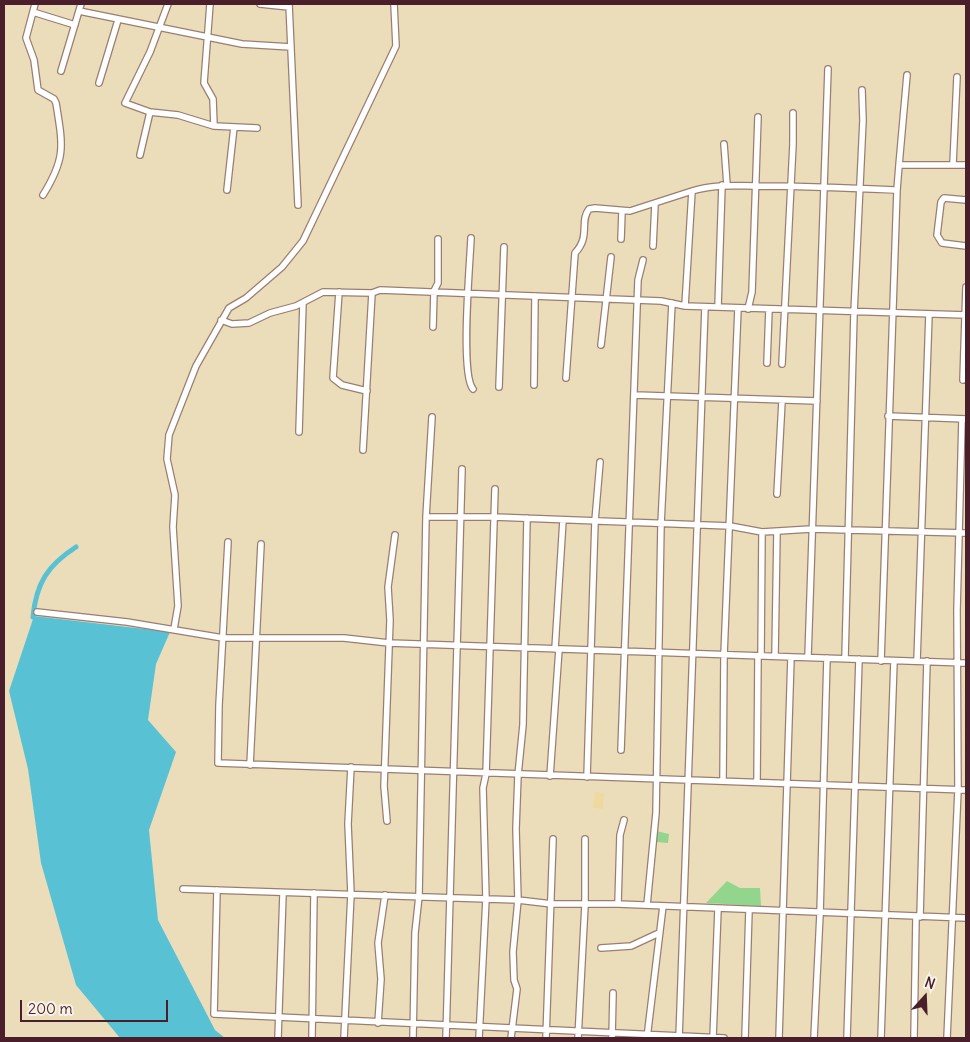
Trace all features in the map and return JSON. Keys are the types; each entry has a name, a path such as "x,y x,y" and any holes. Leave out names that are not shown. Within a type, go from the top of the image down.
{"street":[{"path":"35,4 26,38 34,60 38,90 54,99 56,104 62,142 60,164 43,195"},
{"path":"61,71 82,4"},
{"path":"168,4 160,28 125,99 127,105 150,112 178,115 214,126 257,128"},
{"path":"210,4 204,83 213,98 214,126"},
{"path":"260,4 289,5 298,205"},
{"path":"174,629 178,606 173,527 174,495 167,458 167,446 188,384 229,308 246,298 282,267 303,241 396,46 394,4"},
{"path":"79,11 242,44 291,47"},
{"path":"33,12 75,25"},
{"path":"99,83 118,20"},
{"path":"808,657 828,69"},
{"path":"881,661 897,190 907,75"},
{"path":"953,164 957,77"},
{"path":"845,658 854,313 863,120 862,90"},
{"path":"140,156 150,112"},
{"path":"782,364 793,113"},
{"path":"748,308 752,292 758,117"},
{"path":"227,190 234,127"},
{"path":"718,308 725,185 724,144"},
{"path":"900,165 966,164"},
{"path":"566,378 570,298 575,253 584,240 586,213 589,209 622,211 655,204 705,187 725,185 791,185 897,190"},
{"path":"685,306 692,191"},
{"path":"966,200 944,198 941,202 937,235 942,243 966,246"},
{"path":"653,246 655,204"},
{"path":"621,239 622,211"},
{"path":"471,238 467,354 469,384 473,389"},
{"path":"433,327 434,291 438,283 438,239"},
{"path":"499,387 504,247"},
{"path":"601,345 611,257"},
{"path":"621,750 639,300 638,280 643,260"},
{"path":"963,380 966,287"},
{"path":"221,320 232,324 249,323 270,313 303,303 323,292 372,293 380,290 639,300 718,308 892,315 965,315"},
{"path":"339,292 333,378 342,385 367,391"},
{"path":"363,450 372,293"},
{"path":"534,385 535,296"},
{"path":"299,432 303,303"},
{"path":"647,905 656,813 660,524 672,304"},
{"path":"679,1037 705,307"},
{"path":"723,781 724,655 738,308"},
{"path":"767,363 769,309"},
{"path":"917,661 929,314"},
{"path":"634,395 817,401"},
{"path":"778,494 782,401"},
{"path":"888,416 964,419 958,533 958,790 947,1038"},
{"path":"413,1038 415,933 419,896 422,645 426,517 432,417"},
{"path":"587,777 595,521 600,462"},
{"path":"446,1038 462,469"},
{"path":"479,1038 486,899 483,788 486,774 495,489"},
{"path":"426,517 494,517 730,526 762,532 811,529 966,534"},
{"path":"511,1038 517,989 514,980 513,952 518,900 516,829 522,725 527,518"},
{"path":"550,776 563,520"},
{"path":"757,782 762,532"},
{"path":"775,656 777,532"},
{"path":"387,822 384,786 389,644 388,587 395,535"},
{"path":"228,542 218,705 218,763 250,766 352,767 421,772 966,790"},
{"path":"250,766 261,544"},
{"path":"37,612 174,629 223,638 344,638 389,644 845,658 966,664"},
{"path":"779,1038 791,657"},
{"path":"814,1038 828,658"},
{"path":"847,1038 859,659"},
{"path":"881,1038 894,661"},
{"path":"914,1038 927,661"},
{"path":"344,1038 350,894 348,824 352,767"},
{"path":"618,904 620,835 624,820"},
{"path":"546,1038 553,839"},
{"path":"578,1035 585,905 586,839"},
{"path":"183,889 283,894 314,893 449,897 518,900 552,904 618,904 820,914 966,918"},
{"path":"217,890 214,1014 279,1019 547,1030 578,1035 724,1038"},
{"path":"312,1038 314,893"},
{"path":"278,1038 283,894"},
{"path":"378,1023 381,979 378,943 385,895"},
{"path":"647,1037 663,906"},
{"path":"713,1038 718,909"},
{"path":"745,1038 750,910"},
{"path":"601,948 631,946 659,933"},
{"path":"612,1036 613,993"}],"green space":[{"path":"656,831 669,834 668,843 656,842"},
{"path":"727,881 740,888 760,888 761,906 706,903"}],"sand":[{"path":"595,792 604,793 603,809 593,808"}],"water":[{"path":"34,616 170,632 156,664 148,720 176,752 149,830 158,920 215,1030 225,1038 120,1038 76,985 41,863 28,769 9,691"}],"waterway":[{"path":"33,617 37,594 45,576 58,561 76,547"}]}
